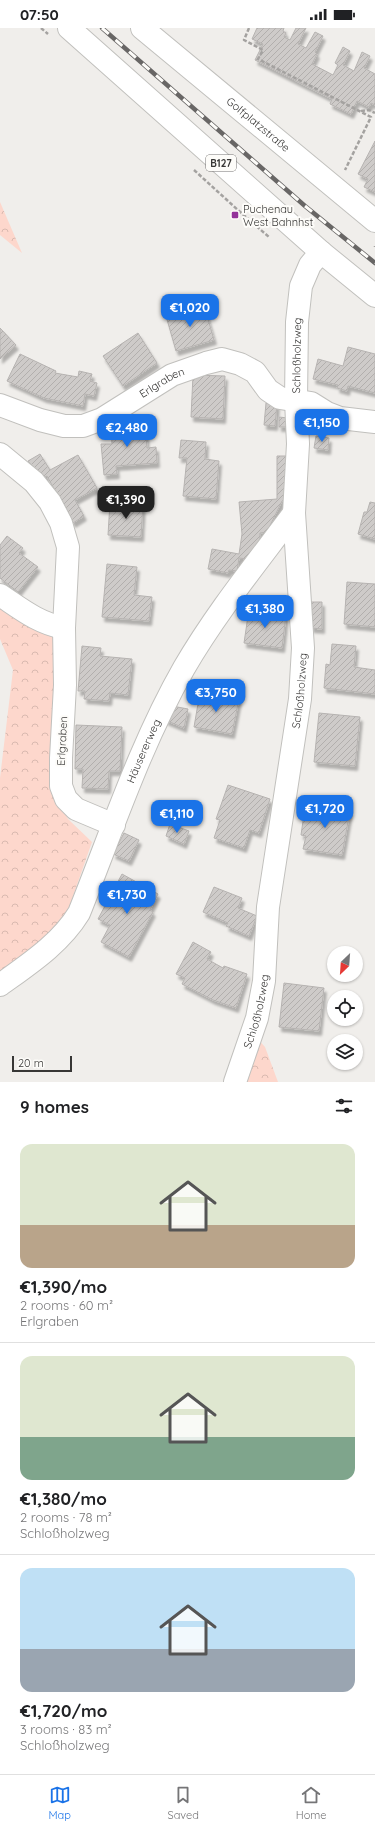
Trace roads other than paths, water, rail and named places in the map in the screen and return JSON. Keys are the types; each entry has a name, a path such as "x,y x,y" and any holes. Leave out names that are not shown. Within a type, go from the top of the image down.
{"street":[{"name":"B127","path":"69,28 322,252 375,296"},
{"name":"Golfplatzstraße","path":"142,28 375,220"},
{"name":"Schloßholzweg","path":"235,1082 257,1018 264,981 268,907 300,699 303,648 300,579 294,513 298,444 296,400 297,322 301,286 310,265 322,252"},
{"name":"Erlgraben","path":"0,405 40,420 64,426 83,426 102,419 172,375 222,359 240,364 255,372 268,390 280,398 311,403 327,414 340,418 375,422"},
{"name":"Erlgraben","path":"0,454 34,482 50,502 61,523 68,548 64,628 65,685 61,786 66,799 76,809 114,825"},
{"name":"Häusererweg","path":"0,986 48,949 71,927 80,913 161,711 184,668 220,611 294,513"},
{"path":"0,595 33,617 48,624 64,628"}],"railway":[{"path":"102,28 305,206 375,263"}],"place":[{"name":"Puchenau West Bahnhst","path":"235,215"}]}
